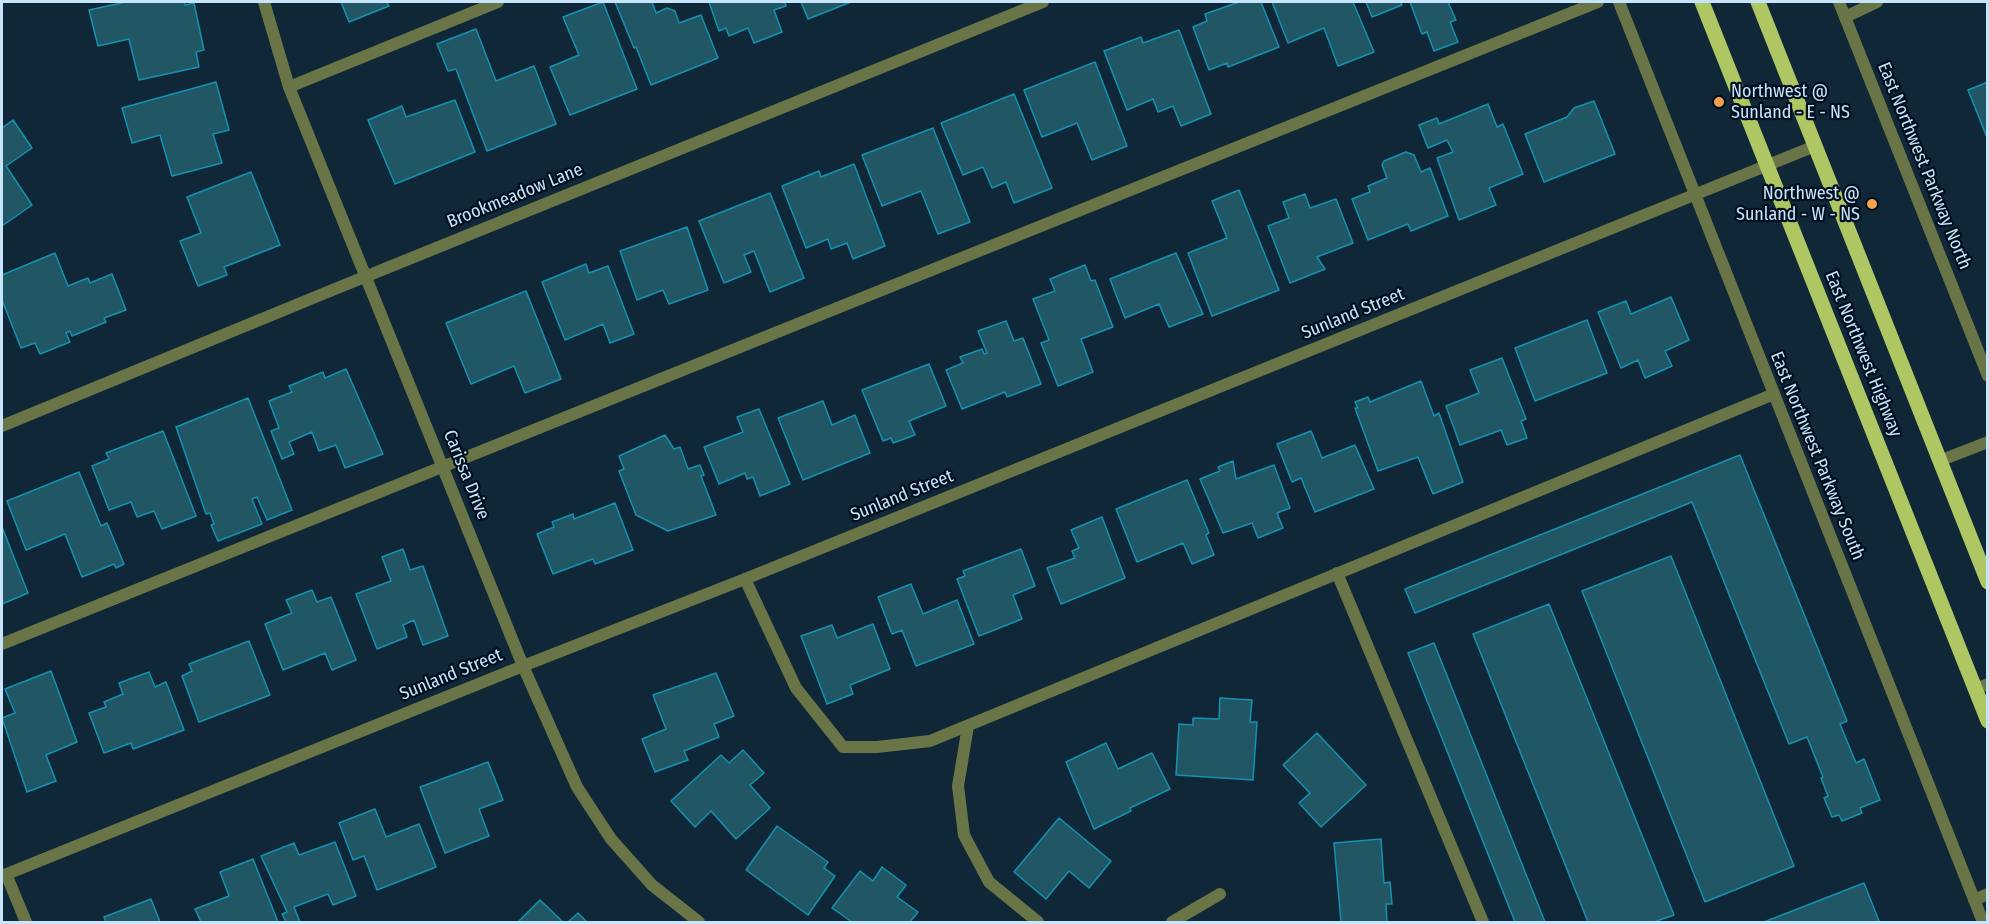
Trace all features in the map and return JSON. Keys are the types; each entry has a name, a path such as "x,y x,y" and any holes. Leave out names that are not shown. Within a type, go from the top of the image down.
{"main road":[{"name":"East Northwest Highway","path":"1702,2 1981,686 1988,721"},
{"name":"East Northwest Highway","path":"1758,2 1988,582"}],"street":[{"name":"Carissa Drive","path":"264,2 289,87 523,666 577,787 611,839 652,885 699,922"},
{"path":"289,87 498,2"},
{"name":"Brookmeadow Lane","path":"2,426 1043,2"},
{"path":"2,644 1598,2"},
{"name":"East Northwest Parkway South","path":"1619,2 1983,922"},
{"name":"East Northwest Parkway North","path":"1839,2 1988,376"},
{"path":"1845,17 1877,2"},
{"name":"Sunland Street","path":"4,875 1815,146"},
{"path":"744,579 796,688 843,747 877,747 930,741 1774,394"},
{"path":"1939,461 1988,442"},
{"path":"1337,573 1483,922"},
{"path":"969,726 958,786 964,835 989,882 1038,922"},
{"path":"4,875 26,922"},
{"path":"1172,922 1220,894"},
{"path":"1974,900 1988,894"}],"building":[{"path":"126,2 184,2 185,5 194,3 204,50 196,52 199,67 139,80 129,39 98,46 89,10"},
{"path":"341,2 387,2 389,6 349,22"},
{"path":"603,2 637,89 570,115 550,67 579,55 563,17"},
{"path":"615,2 652,2 656,13 667,8 675,11 679,23 701,15 718,58 651,85"},
{"path":"709,2 785,2 786,6 774,10 782,32 754,43 748,28 729,36 726,28 719,31"},
{"path":"801,2 851,2 808,19"},
{"path":"1239,2 1261,2 1279,47 1228,67 1227,63 1209,70 1193,27 1207,21 1205,14"},
{"path":"1272,2 1353,2 1374,52 1338,66 1324,28 1288,43"},
{"path":"1366,2 1400,2 1402,5 1372,17"},
{"path":"1410,2 1448,2 1456,20 1450,22 1458,42 1434,51 1427,32 1422,34"},
{"path":"476,29 496,81 534,66 556,124 487,151 456,69 448,71 437,44"},
{"path":"1179,30 1211,114 1181,126 1173,106 1158,112 1153,99 1127,110 1104,51 1141,37 1143,43"},
{"path":"1095,62 1127,146 1092,160 1077,123 1042,137 1024,90"},
{"path":"216,82 229,130 213,134 222,163 172,176 160,135 132,143 122,108"},
{"path":"1988,82 1988,140 1968,90"},
{"path":"1014,94 1052,188 1014,203 1006,182 992,188 983,167 963,175 941,123"},
{"path":"455,100 475,152 395,184 368,120 402,106 406,117"},
{"path":"1594,101 1615,154 1544,182 1525,134 1567,117 1574,108"},
{"path":"1488,104 1497,127 1503,124 1523,174 1489,188 1496,205 1459,220 1437,158 1453,152 1447,140 1428,148 1419,125 1437,118 1439,124"},
{"path":"13,120 32,148 6,166 32,205 2,226 2,128"},
{"path":"933,128 970,222 938,234 921,191 882,206 862,155"},
{"path":"1406,152 1414,155 1421,172 1430,168 1448,216 1411,231 1408,224 1368,240 1352,199 1370,192 1368,186 1387,178 1382,165 1384,161"},
{"path":"854,164 885,246 853,259 847,243 831,249 828,239 806,248 782,186 819,171 821,177"},
{"path":"251,172 280,245 224,267 227,275 198,286 180,241 201,233 187,197"},
{"path":"1239,190 1279,290 1212,316 1188,253 1227,238 1212,201"},
{"path":"770,193 804,278 770,292 754,251 744,255 751,272 724,283 699,221"},
{"path":"1305,194 1310,208 1336,199 1353,243 1317,257 1325,269 1290,283 1268,226 1289,218 1283,202"},
{"path":"687,227 708,290 669,304 663,290 637,300 620,251"},
{"path":"55,253 68,286 88,278 90,283 112,274 126,310 104,318 106,322 72,336 70,331 66,333 70,342 40,354 35,343 21,348 2,300 2,275"},
{"path":"1176,253 1203,314 1169,327 1159,304 1125,318 1110,279"},
{"path":"586,264 589,273 608,266 634,334 610,343 603,324 565,340 542,282"},
{"path":"1085,265 1091,281 1095,280 1113,327 1081,339 1093,372 1058,386 1041,343 1049,340 1033,299 1055,291 1050,279"},
{"path":"526,291 561,379 525,393 514,366 471,384 446,323"},
{"path":"1671,297 1689,340 1665,351 1672,366 1645,378 1638,360 1621,368 1598,312 1626,301 1631,314"},
{"path":"1587,320 1607,373 1535,401 1515,348"},
{"path":"1006,321 1014,341 1023,338 1041,384 1007,397 1005,392 962,409 946,370 963,363 960,357 982,349 984,354 987,353 978,331"},
{"path":"1502,358 1526,419 1521,421 1527,438 1507,445 1501,430 1460,445 1446,406 1479,393 1470,370"},
{"path":"929,364 946,406 909,421 915,435 893,443 891,438 883,441 862,390"},
{"path":"346,369 383,454 345,468 336,445 319,451 312,432 289,442 294,454 282,459 271,431 279,428 269,401 292,392 289,386 323,372 325,378"},
{"path":"1421,381 1434,416 1439,413 1463,482 1433,494 1418,457 1378,471 1355,408 1358,408 1355,402 1368,397 1370,402"},
{"path":"248,398 292,510 267,520 257,497 252,499 262,524 218,541 211,525 214,524 210,513 206,514 176,427"},
{"path":"823,401 832,425 855,415 870,453 803,480 778,418"},
{"path":"759,409 790,484 760,496 753,477 747,479 745,473 719,484 704,447 743,432 737,417"},
{"path":"163,431 196,516 162,529 154,511 137,517 131,502 109,510 92,466 109,459 106,453"},
{"path":"1311,431 1322,458 1355,445 1374,489 1315,512 1301,478 1292,482 1277,444"},
{"path":"665,435 674,449 680,447 688,469 700,465 704,475 701,476 716,515 668,531 636,515 619,471 624,469 619,456"},
{"path":"1740,455 1847,721 1840,724 1856,763 1864,759 1880,800 1860,808 1862,813 1842,821 1839,815 1832,817 1824,798 1828,796 1821,778 1823,777 1807,737 1789,744 1692,502 1415,613 1405,589"},
{"path":"1233,461 1236,479 1274,465 1290,508 1277,513 1283,528 1258,538 1252,523 1223,533 1200,479 1220,471 1218,467"},
{"path":"79,472 101,526 107,523 124,564 116,568 114,564 82,577 65,534 26,550 7,501"},
{"path":"1187,480 1209,533 1206,535 1214,555 1192,564 1183,543 1137,562 1116,509"},
{"path":"615,503 633,550 595,564 593,559 553,574 537,534 554,527 552,522 573,514 574,519"},
{"path":"1102,517 1125,578 1061,604 1047,568 1075,558 1072,551 1079,548 1071,530"},
{"path":"2,527 28,593 2,604"},
{"path":"403,549 410,570 423,566 448,636 423,645 414,620 403,625 407,637 377,649 356,594 391,581 382,557"},
{"path":"1021,549 1035,586 1013,595 1022,619 979,636 957,579 965,576 963,571"},
{"path":"1671,556 1794,866 1705,902 1582,591"},
{"path":"911,584 923,614 957,600 974,644 916,666 902,630 892,634 878,597"},
{"path":"312,590 317,602 331,597 356,660 332,670 325,653 283,670 265,624 292,613 286,600"},
{"path":"1549,604 1674,915 1654,922 1588,922 1473,634"},
{"path":"873,624 890,669 850,685 853,694 827,704 801,636 832,625 837,638"},
{"path":"249,641 270,695 199,722 182,676 192,671 189,664"},
{"path":"1434,643 1545,922 1515,922 1408,653"},
{"path":"51,671 77,742 46,755 56,781 27,792 2,718 15,713 5,689"},
{"path":"149,672 155,687 166,682 184,730 133,749 131,743 104,753 89,713 106,707 104,702 123,694 119,683"},
{"path":"716,673 734,716 714,724 719,737 684,751 688,760 655,772 642,739 666,729 653,695"},
{"path":"1220,698 1252,700 1250,722 1257,722 1253,780 1176,775 1179,724 1193,725 1193,718 1219,719"},
{"path":"1317,733 1366,785 1321,827 1299,803 1310,793 1283,765"},
{"path":"1106,743 1118,769 1152,753 1170,789 1130,808 1131,811 1094,829 1066,762"},
{"path":"743,750 764,773 750,785 770,808 736,839 711,811 695,827 671,801 721,755 729,763"},
{"path":"488,762 503,800 479,809 489,836 445,853 420,787"},
{"path":"375,809 386,837 419,824 436,867 377,890 364,856 353,860 339,823"},
{"path":"1059,818 1111,861 1089,888 1069,871 1046,899 1014,872"},
{"path":"777,826 828,862 824,868 835,876 808,915 746,870"},
{"path":"1381,839 1384,883 1390,882 1392,904 1386,904 1387,922 1341,922 1334,843"},
{"path":"335,842 356,896 333,905 328,894 294,907 300,922 286,922 282,914 287,912 261,856 294,843 299,855"},
{"path":"253,859 278,922 201,922 195,909 229,896 220,872"},
{"path":"882,867 906,885 897,897 918,912 910,922 852,922 832,908 860,871 873,881"},
{"path":"1864,883 1879,921 1764,922"},
{"path":"151,899 160,922 106,922 104,917"},
{"path":"540,900 563,922 518,922"},
{"path":"578,913 587,922 568,922"}],"place":[{"name":"Northwest @ Sunland - E - NS","path":"1719,102"},
{"name":"Northwest @ Sunland - W - NS","path":"1872,204"}]}
